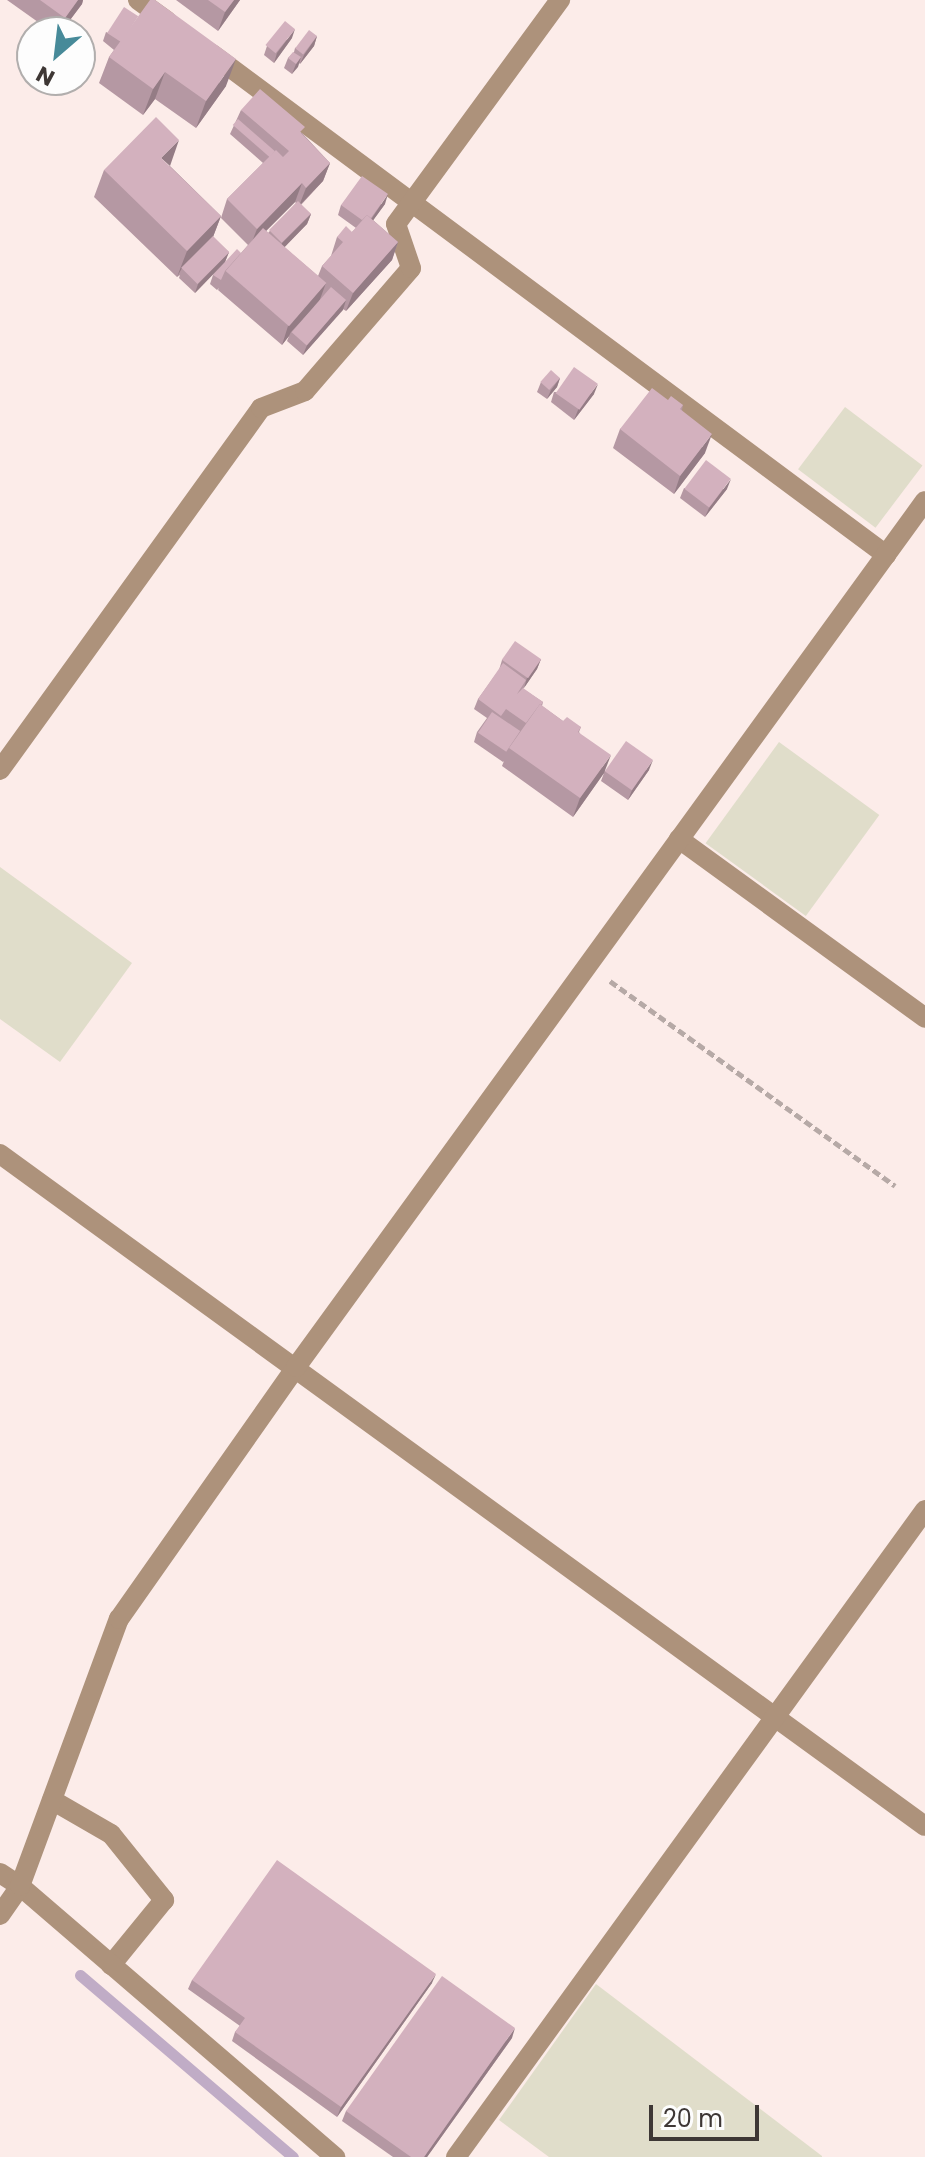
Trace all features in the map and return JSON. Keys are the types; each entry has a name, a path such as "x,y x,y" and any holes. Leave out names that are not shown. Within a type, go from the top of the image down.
{"street":[{"path":"138,0 886,555"},
{"path":"0,770 261,408 305,391 411,268 396,224 560,0"},
{"path":"0,1915 20,1886 119,1619 296,1367 925,501"},
{"path":"679,839 925,1018"},
{"path":"0,1154 925,1826"},
{"path":"456,2157 925,1510"},
{"path":"52,1800 111,1834 164,1900 111,1965"},
{"path":"0,1873 20,1886 335,2157"}],"path":[{"path":"588,965 895,1186"}],"shaded area":[{"path":"845,407 922,465 876,528 798,469"},
{"path":"779,742 879,815 806,916 706,843"},
{"path":"0,867 132,963 60,1062 0,1019"},
{"path":"596,1984 822,2157 549,2157 499,2120"}],"building":[{"path":"40,0 78,0 66,16"},
{"path":"150,0 155,0 236,59 206,101 165,72 153,89 109,57"},
{"path":"208,0 234,0 225,12"},
{"path":"124,7 138,16 121,42 107,33"},
{"path":"285,21 295,29 276,53 265,45"},
{"path":"309,30 317,36 303,54 295,48"},
{"path":"293,52 301,57 296,64 288,58"},
{"path":"260,89 305,127 300,132 330,163 306,188 302,183 257,229 227,199 276,150 283,157 289,151 241,110"},
{"path":"156,117 179,140 161,158 221,216 187,251 104,170"},
{"path":"238,119 275,151 270,157 233,125"},
{"path":"362,176 388,194 371,218 367,215 362,220 341,205"},
{"path":"298,201 311,214 282,243 269,230"},
{"path":"367,215 398,242 353,293 322,266 343,242 337,237 346,226 352,232"},
{"path":"263,228 326,283 289,326 226,271"},
{"path":"213,236 229,252 197,284 181,268"},
{"path":"237,249 241,253 221,280 213,275"},
{"path":"331,287 346,300 307,345 292,332"},
{"path":"574,367 598,384 579,410 556,393"},
{"path":"551,370 560,378 549,390 540,382"},
{"path":"652,388 668,400 671,396 683,405 680,409 712,434 680,476 620,429"},
{"path":"706,460 731,479 709,507 684,489"},
{"path":"515,641 541,659 528,678 502,660"},
{"path":"503,663 526,680 517,694 523,688 543,702 526,723 506,709 501,716 478,699"},
{"path":"540,704 563,721 567,717 581,727 578,732 611,755 580,798 509,748"},
{"path":"492,712 520,731 506,752 478,733"},
{"path":"626,741 653,760 632,790 605,771"},
{"path":"277,1860 436,1974 341,2107 235,2032 245,2018 192,1980"},
{"path":"442,1976 515,2028 424,2157 411,2157 346,2111"}],"waterway":[{"path":"80,1975 293,2157"}]}
